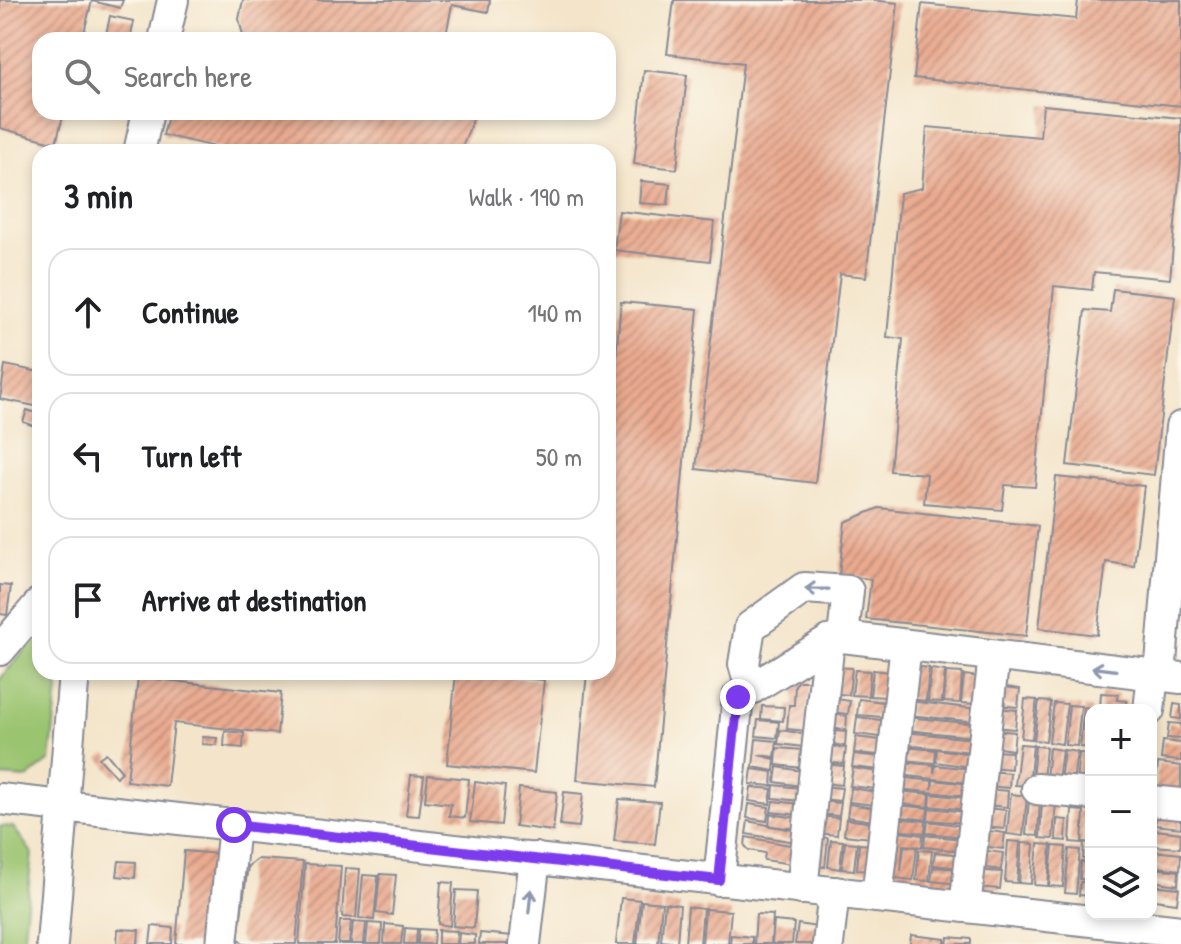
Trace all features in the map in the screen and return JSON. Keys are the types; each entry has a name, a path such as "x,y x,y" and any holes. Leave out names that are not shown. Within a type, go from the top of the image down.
{"street":[{"path":"166,32 173,0"},
{"path":"141,144 146,120"},
{"path":"1167,677 1161,663 1175,572 1181,427"},
{"path":"751,689 744,664 750,627 804,588 848,591 836,639 802,889"},
{"path":"0,650 32,612"},
{"path":"719,880 738,697 836,639 1167,677"},
{"path":"877,897 906,645"},
{"path":"965,907 994,656"},
{"path":"1152,704 1167,677"},
{"path":"52,944 73,680"},
{"path":"1037,789 1085,793"},
{"path":"0,799 1181,931"},
{"path":"1157,802 1181,804"},
{"path":"222,944 234,825"},
{"path":"525,944 535,858"},
{"path":"828,944 834,892"}],"green space":[{"path":"32,641 32,680 59,680 50,760 27,778 0,776 0,679"},
{"path":"0,826 13,827 32,853 23,944 0,944"}],"building":[{"path":"0,0 123,0 120,8 92,1 84,32 32,32 32,120 62,120 56,143 0,128"},
{"path":"243,0 490,0 488,12 452,5 447,32 242,32 239,19"},
{"path":"674,0 871,0 898,3 866,277 840,274 815,483 696,469 743,63 667,54"},
{"path":"1078,0 1181,0 1181,106 914,78 922,4 1076,19"},
{"path":"110,16 134,21 132,32 107,32"},
{"path":"644,70 687,75 677,169 634,164"},
{"path":"1043,105 1181,118 1181,159 1170,279 1094,272 1092,290 1054,286 1035,487 1005,485 1002,510 924,503 927,474 890,471 903,339 887,337 900,193 922,188 927,127 1040,137"},
{"path":"167,120 473,120 463,144 202,144 163,135"},
{"path":"641,181 670,184 668,205 639,203"},
{"path":"619,211 714,222 710,261 616,250"},
{"path":"1113,289 1175,296 1154,475 1067,465 1085,310 1110,312"},
{"path":"621,302 698,309 654,787 577,780 586,680 616,680 616,356"},
{"path":"5,365 32,370 32,405 0,399"},
{"path":"27,410 32,412 32,425 23,422"},
{"path":"1056,477 1144,486 1134,566 1106,562 1097,635 1039,628"},
{"path":"879,508 1038,526 1026,636 866,619 871,579 839,575 845,522"},
{"path":"0,585 11,586 7,615 0,614"},
{"path":"912,666 929,668 926,701 909,699"},
{"path":"832,667 852,668 849,695 830,693"},
{"path":"931,669 945,671 942,702 928,701"},
{"path":"855,670 870,671 868,696 852,695"},
{"path":"873,670 890,672 887,697 870,696"},
{"path":"946,672 962,673 960,703 944,702"},
{"path":"964,675 980,677 977,704 961,703"},
{"path":"138,680 165,680 281,693 277,734 174,723 167,786 127,781"},
{"path":"455,680 544,680 534,773 447,764"},
{"path":"799,681 812,681 805,731 787,729 789,705 794,705 795,685"},
{"path":"998,686 1020,689 1018,707 996,705"},
{"path":"1101,693 1118,694 1117,700 1127,701 1127,704 1100,704"},
{"path":"831,698 850,701 848,714 830,712"},
{"path":"859,699 884,702 883,717 857,715"},
{"path":"1025,699 1037,700 1032,739 1021,738"},
{"path":"909,701 977,709 976,722 908,715"},
{"path":"1039,701 1051,702 1046,741 1034,740"},
{"path":"1054,703 1067,704 1062,744 1049,742"},
{"path":"1174,704 1181,705 1181,719 1172,718"},
{"path":"1069,705 1081,706 1077,746 1065,745"},
{"path":"762,706 784,707 783,721 761,719"},
{"path":"1084,707 1085,747 1080,747"},
{"path":"995,708 1017,710 1015,729 993,727"},
{"path":"829,714 847,716 846,730 827,728"},
{"path":"857,717 882,720 880,737 855,734"},
{"path":"907,717 975,724 974,737 906,730"},
{"path":"758,720 779,722 777,738 756,736"},
{"path":"1169,723 1181,724 1181,739 1167,738"},
{"path":"780,730 806,734 804,747 778,744"},
{"path":"827,730 846,732 845,746 826,744"},
{"path":"994,730 1015,732 1013,750 992,747"},
{"path":"225,731 244,733 243,748 224,746"},
{"path":"905,732 974,739 972,752 904,745"},
{"path":"203,737 217,738 216,745 202,744"},
{"path":"856,737 881,740 879,755 854,753"},
{"path":"756,739 777,741 775,757 758,755 775,759 774,771 753,767"},
{"path":"1163,741 1181,743 1181,761 1161,759"},
{"path":"1020,744 1033,745 1029,786 1015,785"},
{"path":"826,746 846,748 844,764 824,762"},
{"path":"1035,746 1046,747 1043,781 1032,780"},
{"path":"903,747 936,750 935,763 902,760"},
{"path":"777,748 803,750 802,768 776,765"},
{"path":"1049,748 1062,750 1058,781 1046,780"},
{"path":"937,749 972,754 970,767 936,762"},
{"path":"1064,750 1077,752 1073,783 1060,781"},
{"path":"991,751 1012,752 1011,769 990,767"},
{"path":"106,753 122,772 116,777 99,758"},
{"path":"1079,753 1085,754 1085,784 1076,783"},
{"path":"854,754 880,757 879,770 852,767"},
{"path":"901,762 934,765 934,773 936,765 970,769 969,783 899,775"},
{"path":"1158,763 1181,766 1181,796 1157,793"},
{"path":"823,764 844,766 842,785 821,783"},
{"path":"777,767 802,771 800,786 775,782"},
{"path":"853,768 878,772 876,789 850,786"},
{"path":"752,769 773,772 772,786 750,784"},
{"path":"989,771 1010,773 1009,788 987,786"},
{"path":"411,775 424,776 419,816 406,815"},
{"path":"428,775 469,779 465,818 449,816 451,804 425,801"},
{"path":"899,777 932,781 932,789 933,780 968,784 967,796 898,789"},
{"path":"475,782 505,786 501,825 470,822"},
{"path":"774,785 800,788 799,801 773,798"},
{"path":"821,786 842,788 840,801 820,799"},
{"path":"751,787 772,789 770,804 749,801"},
{"path":"519,788 557,792 553,831 515,826"},
{"path":"851,788 877,792 875,805 849,802"},
{"path":"986,789 1008,791 1007,807 985,805"},
{"path":"897,791 930,794 929,807 896,803"},
{"path":"564,792 583,794 579,827 560,825"},
{"path":"931,794 967,798 966,810 930,806"},
{"path":"1011,794 1027,796 1023,836 1007,834"},
{"path":"619,799 660,802 655,844 614,841"},
{"path":"1029,799 1040,800 1038,836 1026,835"},
{"path":"773,801 800,804 798,815 771,812"},
{"path":"820,801 841,803 839,816 818,814"},
{"path":"1042,801 1056,802 1053,839 1040,838"},
{"path":"749,804 769,807 767,821 747,818"},
{"path":"849,804 875,808 873,821 847,817"},
{"path":"896,805 928,808 927,820 894,816"},
{"path":"929,808 966,812 965,823 928,820"},
{"path":"984,808 1006,810 1004,829 983,827"},
{"path":"1072,810 1084,811 1082,843 1070,842"},
{"path":"1157,810 1181,813 1181,828 1157,825"},
{"path":"770,814 798,818 797,829 769,826"},
{"path":"817,816 839,818 837,835 815,833"},
{"path":"893,818 926,821 925,833 892,830"},
{"path":"846,819 873,823 871,838 844,835"},
{"path":"1057,819 1067,820 1066,841 1056,840"},
{"path":"748,821 797,831 796,842 746,834"},
{"path":"928,821 964,826 963,837 926,833"},
{"path":"982,830 1005,833 1003,849 980,846"},
{"path":"1157,830 1181,833 1180,848 1157,846"},
{"path":"891,831 923,835 922,847 903,845 901,871 904,846 917,847 913,880 887,877"},
{"path":"925,835 962,839 961,851 924,847"},
{"path":"814,836 828,838 825,867 810,865"},
{"path":"746,837 795,846 793,864 764,860 765,853 749,850 745,846"},
{"path":"831,840 843,841 840,869 828,867"},
{"path":"1008,841 1020,842 1017,883 1005,882"},
{"path":"845,842 857,843 854,870 842,869"},
{"path":"1022,843 1034,844 1031,884 1019,883"},
{"path":"859,844 872,845 869,871 857,870"},
{"path":"1038,844 1051,845 1048,886 1034,885"},
{"path":"1053,846 1066,847 1063,887 1049,886"},
{"path":"1069,849 1080,850 1076,894 1065,893"},
{"path":"919,850 932,851 929,881 916,880"},
{"path":"980,850 1003,853 1001,870 978,867"},
{"path":"184,851 218,854 210,944 176,944"},
{"path":"935,852 962,855 960,868 933,865"},
{"path":"1157,852 1181,854 1180,870 1157,867"},
{"path":"258,859 303,862 296,944 243,944 238,938 248,866"},
{"path":"119,861 136,862 135,878 117,876"},
{"path":"1081,862 1085,862 1085,879 1080,879"},
{"path":"305,864 341,866 335,944 299,944"},
{"path":"933,867 960,869 958,884 931,881"},
{"path":"345,868 360,869 356,918 342,917"},
{"path":"1157,869 1179,871 1178,885 1157,882"},
{"path":"977,870 1002,872 1000,889 975,887"},
{"path":"380,874 396,875 392,915 376,913"},
{"path":"363,875 378,876 374,920 359,918"},
{"path":"441,882 453,883 450,926 438,924"},
{"path":"1080,882 1085,882 1085,896 1079,895"},
{"path":"1157,886 1179,888 1177,903 1157,900"},
{"path":"456,890 477,891 474,928 453,926"},
{"path":"621,898 640,900 635,944 616,944"},
{"path":"642,901 662,903 658,944 637,944"},
{"path":"665,903 680,905 677,943 661,941"},
{"path":"688,907 703,909 700,944 685,944"},
{"path":"705,909 731,911 728,944 702,944"},
{"path":"756,914 773,915 771,944 754,944"},
{"path":"340,921 351,921 349,944 338,944"},
{"path":"774,921 794,923 792,944 772,944"},
{"path":"353,922 366,923 364,944 351,944"},
{"path":"368,923 382,924 381,944 366,944"},
{"path":"385,924 403,926 401,944 384,944"},
{"path":"798,924 817,927 814,944 795,944"},
{"path":"152,926 173,928 172,944 150,944"},
{"path":"405,928 417,929 416,944 404,944"},
{"path":"118,929 139,930 138,944 117,944"},
{"path":"419,929 434,930 433,944 418,944"},
{"path":"438,930 457,931 456,944 438,944"},
{"path":"459,933 475,935 475,944 458,944"},
{"path":"480,933 513,936 513,944 479,944"},
{"path":"731,935 752,937 752,944 730,944"},
{"path":"911,935 945,939 945,944 910,944"},
{"path":"948,937 971,939 971,944 947,944"}],"route":[{"path":"234,825 719,880 738,697"}]}
